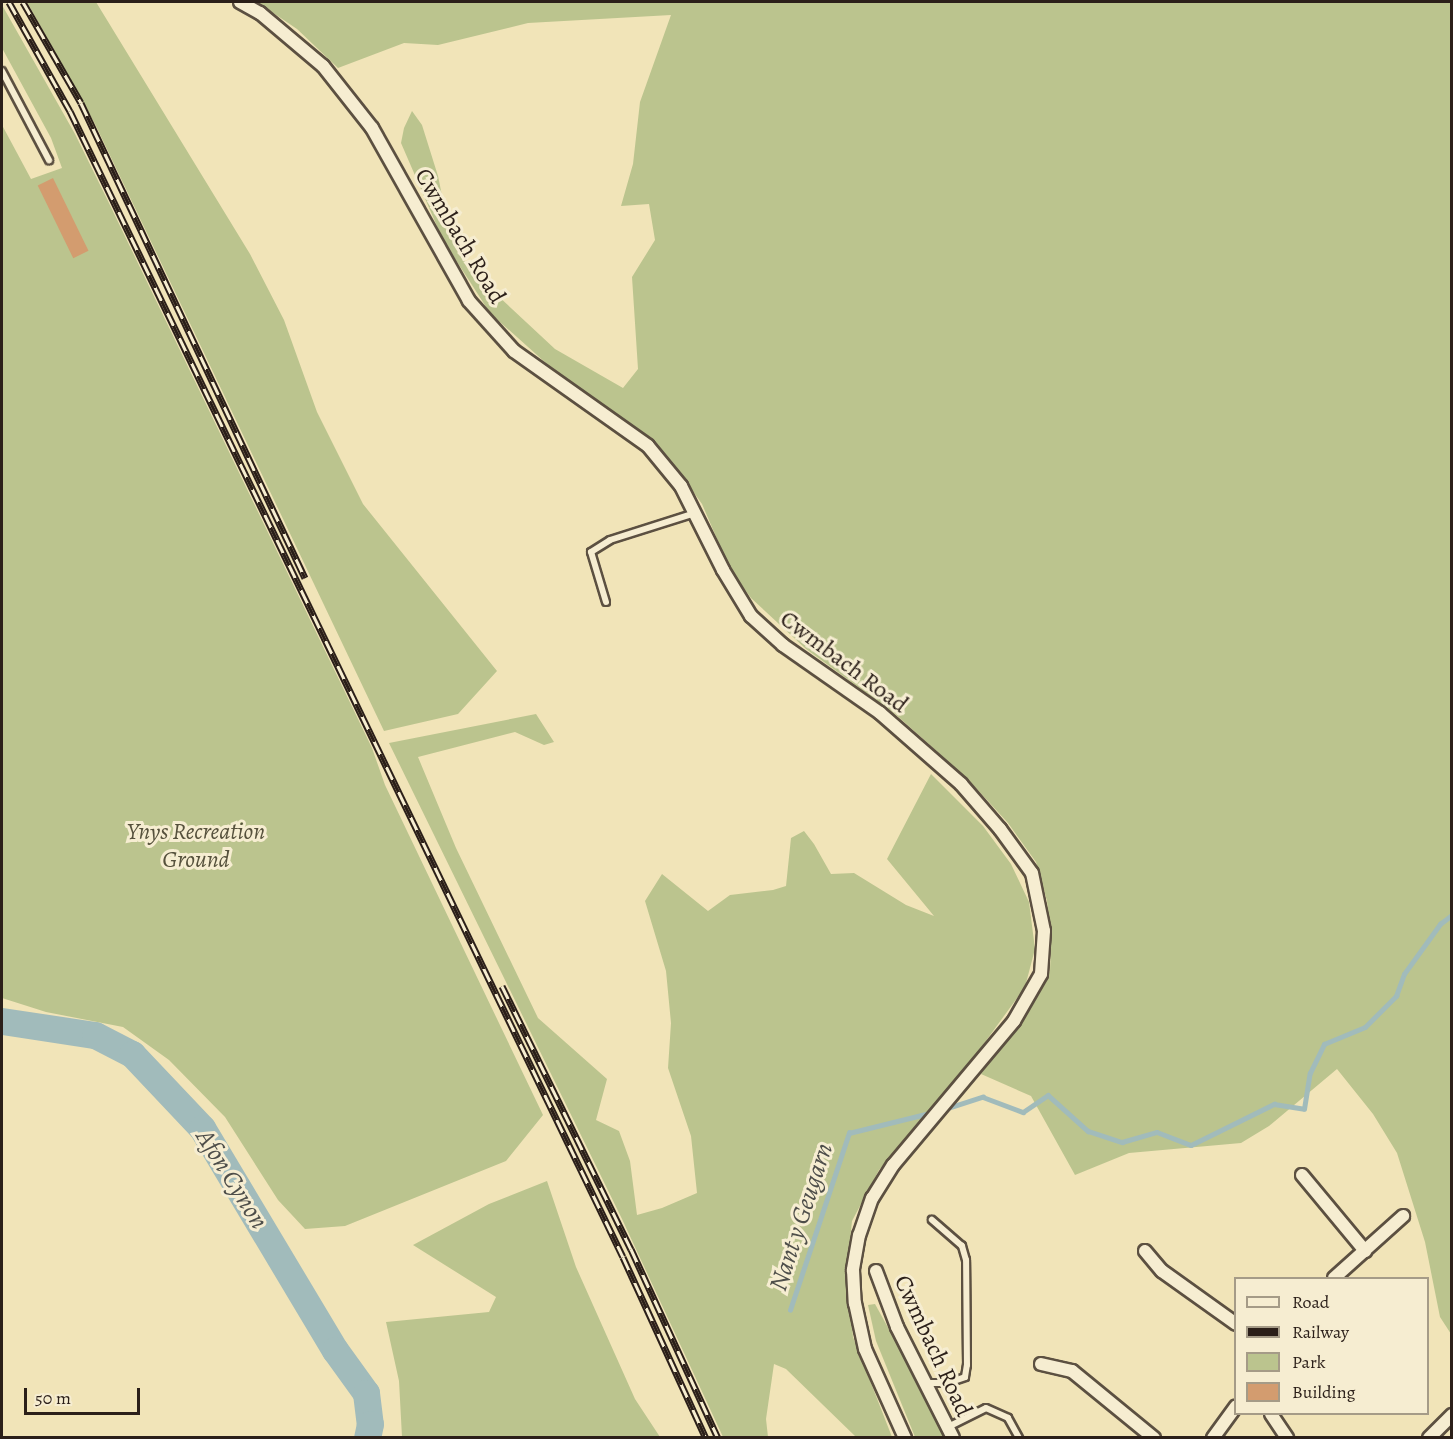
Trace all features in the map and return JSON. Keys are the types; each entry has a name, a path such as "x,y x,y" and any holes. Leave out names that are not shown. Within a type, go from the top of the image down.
{"street":[{"name":"Cwmbach Road","path":"240,2 260,13 323,66 372,128 469,301 514,351 648,446 681,486 723,570 751,616 783,645 880,713 961,784 1000,829 1032,873 1044,931 1041,974 1014,1021 893,1165 872,1198 859,1235 853,1270 855,1303 865,1349 905,1437"},
{"path":"1302,1174 1365,1251"},
{"path":"1336,1277 1403,1216"},
{"path":"1144,1251 1162,1271 1234,1323"},
{"name":"Cwmbach Road","path":"876,1271 897,1327 950,1432"},
{"path":"1041,1364 1072,1371 1154,1437"},
{"path":"1214,1437 1234,1409"},
{"path":"1429,1437 1452,1414"},
{"path":"1272,1415 1287,1437"}],"lane":[{"path":"2,71 49,160"},
{"path":"606,602 591,552 610,540 695,513"},
{"path":"926,1383 948,1383 965,1377 967,1365 966,1260 962,1246 932,1220"},
{"path":"950,1432 970,1413 986,1408 1008,1418 1019,1437"}],"green space":[{"path":"27,2 96,2 250,254 284,320 317,412 363,504 497,671 458,714 384,731 95,124"},
{"path":"257,2 1451,2 1451,1334 1440,1317 1425,1242 1397,1153 1373,1114 1337,1069 1269,1126 1241,1143 1129,1153 1075,1175 1031,1096 981,1074 1037,997 1050,971 1051,942 1047,901 1036,862 1008,823 976,788 931,746 894,713 806,649 751,598 730,569 702,504 684,479 617,416 547,364 490,313 443,240 401,143 404,128 412,111 422,125 438,176 449,230 468,268 555,349 623,388 638,369 632,277 655,240 649,204 621,206 633,164 640,102 671,15 528,23 438,45 404,43 338,68 297,29"},
{"name":"Ynys Recreation Ground","path":"2,5 75,134 108,201 372,748 385,785 543,1115 506,1161 345,1226 305,1229 278,1200 225,1117 169,1060 123,1027 46,1012 2,998 2,125 31,179 62,168 51,138 2,48"},
{"path":"536,714 554,742 544,745 515,732 418,757 456,848 538,1018 607,1079 596,1120 619,1131 630,1161 637,1215 662,1208 697,1193 691,1136 668,1068 671,1023 666,971 645,901 662,874 708,911 730,895 773,890 786,886 791,838 804,831 831,874 854,873 906,905 934,916 887,859 931,774 983,826 1011,864 1029,902 1035,949 1025,987 951,1089 916,1125 879,1170 852,1221 847,1270 853,1337 892,1437 856,1437 786,1369 774,1364 766,1419 768,1437 723,1437 622,1219 389,743"},
{"path":"547,1181 576,1267 635,1399 660,1437 402,1437 399,1381 386,1322 489,1312 496,1297 413,1245 489,1204"},
{"path":"875,1304 945,1437 915,1437 876,1341 868,1305"}],"building":[{"path":"53,178 89,251 73,258 38,185"}],"waterway":[{"name":"Nant y Geugarn","path":"945,1109 983,1097 1023,1112 1048,1095 1088,1131 1122,1142 1157,1132 1191,1145 1274,1104 1304,1109 1310,1073 1324,1044 1365,1027 1396,996 1404,974 1440,924 1452,915"},
{"name":"Afon Cynon","path":"2,1021 95,1035 132,1054 202,1128 335,1350 366,1393 370,1424 367,1438"},
{"name":"Nant y Geugarn","path":"790,1310 849,1133 934,1112"}],"railway":[{"path":"9,2 70,111 623,1257 706,1438"},
{"path":"23,2 81,103 305,578"},
{"path":"502,986 631,1249 718,1438"}]}
